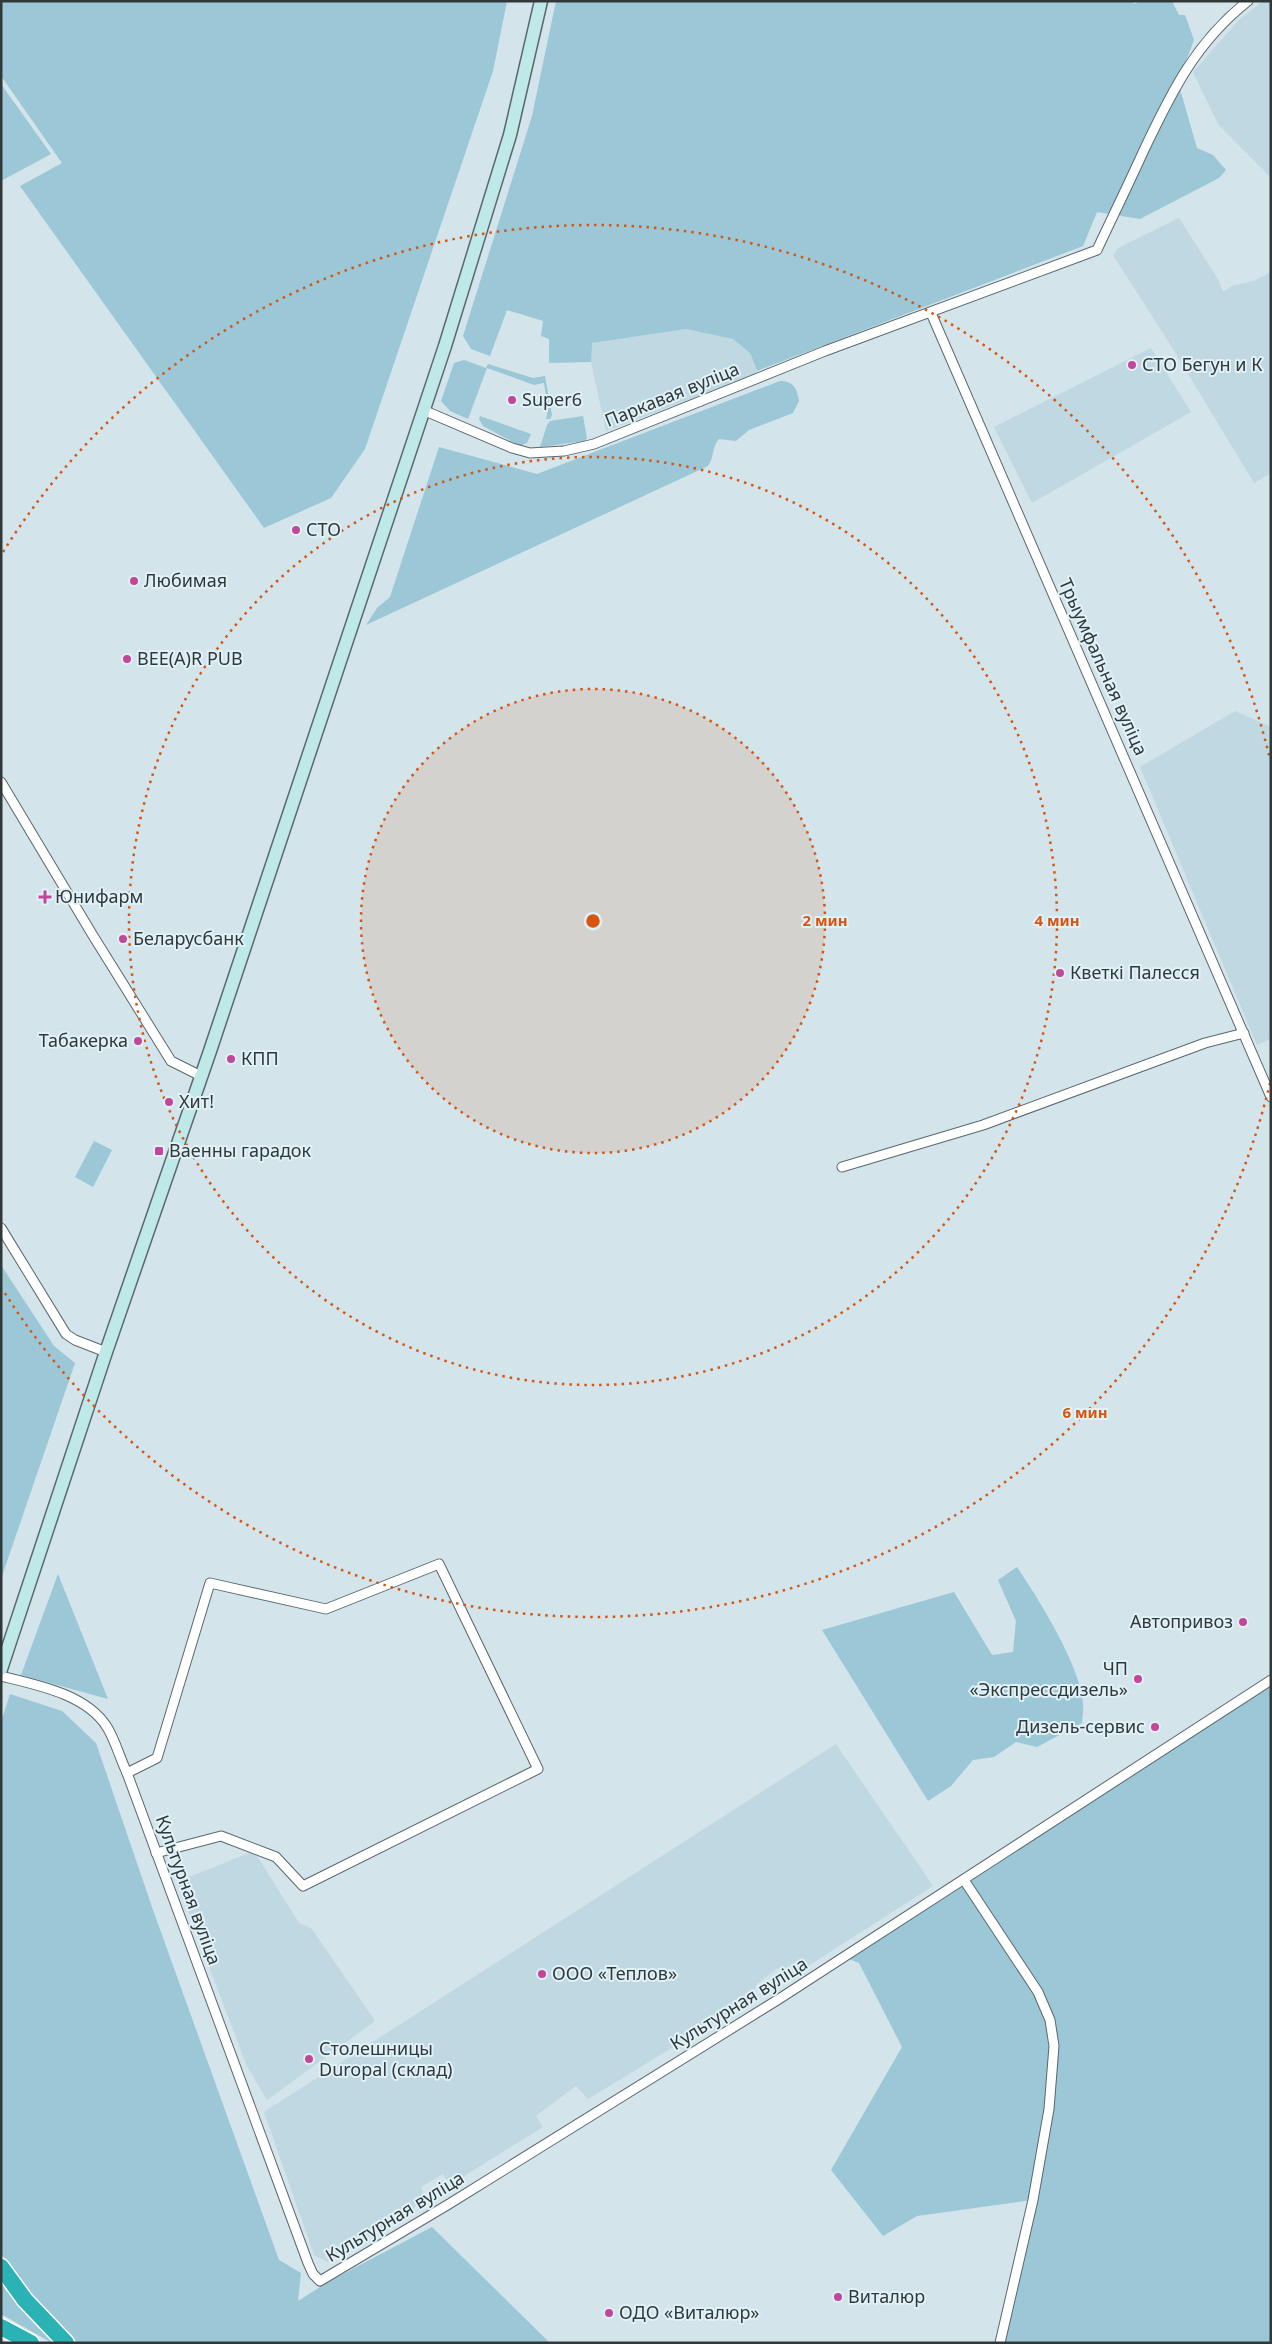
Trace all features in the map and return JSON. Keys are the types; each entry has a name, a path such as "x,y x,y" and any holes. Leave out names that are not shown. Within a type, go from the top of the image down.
{"highway":[{"path":"1,2267 25,2300 66,2343"},
{"path":"1,2327 31,2343"}],"main road":[{"path":"1,1669 423,410 510,135 541,1"}],"street":[{"name":"Паркавая вуліца","path":"423,410 530,453 564,451 594,444 825,351 1098,250 1178,82 1200,48 1218,27 1248,1"},
{"name":"Трыумфальная вуліца","path":"931,313 1271,1097"},
{"path":"1,782 92,934 171,1060 201,1076"},
{"path":"842,1167 984,1125 1205,1043 1244,1033"},
{"path":"1,1228 66,1334 74,1340 106,1352"},
{"path":"127,1773 157,1758 210,1583 326,1609 439,1564 538,1769 303,1886 276,1857 221,1836 156,1853"},
{"name":"Культурная вуліца","path":"1,1676 61,1694 88,1705 107,1727 127,1773 308,2263 313,2274 320,2281 449,2204 779,1999 964,1880"},
{"path":"1000,2343 1033,2200 1049,2109 1054,2046 1050,2020 1038,1992 964,1880 1055,1818 1271,1680"}],"shaded area":[{"path":"1,1 507,1 493,71 365,449 331,498 264,528 20,186 62,163 1,76"},
{"path":"556,1 1133,1 1134,4 1140,1 1172,1 1179,15 1185,15 1194,40 1178,82 1197,148 1213,155 1226,170 1219,178 1140,219 1097,212 1083,246 757,371 750,353 733,339 686,329 592,343 591,362 549,363 549,339 541,336 543,321 507,310 490,356 471,349 463,336 532,116"},
{"path":"1263,1 1271,1 1271,178 1218,124 1193,72 1238,21"},
{"path":"1,84 51,154 1,181"},
{"path":"1179,218 1219,281 1223,292 1232,286 1256,280 1271,272 1271,473 1254,483 1170,344 1113,255 1118,248"},
{"path":"686,329 733,339 750,353 757,374 606,431 591,362 591,343"},
{"path":"1151,348 1191,412 1032,503 994,427"},
{"path":"464,360 486,368 488,364 533,378 545,376 552,415 550,419 546,419 548,410 544,383 534,385 487,368 468,419 450,411 441,401 454,363"},
{"path":"780,381 789,382 796,389 799,401 793,413 749,430 736,441 719,439 708,466 366,625 377,608 390,597 439,447 537,474"},
{"path":"480,416 531,434 527,443 520,446 483,426 479,419"},
{"path":"583,416 587,438 585,441 540,447 550,421"},
{"path":"1235,711 1271,727 1271,1039 1257,1045 1140,767"},
{"path":"94,1141 112,1150 93,1187 75,1177"},
{"path":"1,1265 54,1346 75,1363 1,1579"},
{"path":"1017,1567 1057,1633 1075,1670 1083,1703 1082,1723 1037,1747 1016,1742 994,1757 973,1760 951,1786 928,1801 822,1630 954,1592 992,1655 1013,1652 1016,1621 998,1580"},
{"path":"58,1574 108,1699 21,1675"},
{"path":"1271,1680 1271,2343 1000,2343 1032,2200 917,2216 883,2236 831,2170 902,2047 859,1963 844,1957"},
{"path":"10,1694 62,1711 96,1743 153,1910 279,2260 301,2273 298,2301 328,2282 432,2227 550,2343 75,2343 27,2291 1,2253 1,1722"},
{"path":"836,1744 933,1886 794,1975 782,1972 778,1968 757,1984 749,2001 588,2099 576,2086 536,2116 543,2127 456,2181 447,2180 443,2174 421,2187 423,2192 414,2208 328,2262 314,2255 264,2112"},
{"path":"254,1851 299,1923 312,1929 375,2021 267,2100 246,2064 177,1882"},
{"path":"1,2277 41,2325 52,2343 1,2314"}],"place":[{"name":"СТО Бегун и К","path":"1132,365"},
{"name":"Super6","path":"512,400"},
{"name":"СТО","path":"296,530"},
{"name":"Любимая","path":"134,581"},
{"name":"BEE(A)R PUB","path":"127,659"},
{"name":"Юнифарм","path":"45,897"},
{"name":"Беларусбанк","path":"123,939"},
{"name":"Кветкі Палесся","path":"1060,973"},
{"name":"Табакерка","path":"138,1041"},
{"name":"КПП","path":"231,1059"},
{"name":"Хит!","path":"169,1102"},
{"name":"Ваенны гарадок","path":"159,1151"},
{"name":"Автопривоз","path":"1243,1622"},
{"name":"ЧП «Экспрессдизель»","path":"1138,1679"},
{"name":"Дизель-сервис","path":"1155,1727"},
{"name":"ООО «Теплов»","path":"542,1974"},
{"name":"Столешницы Duropal (склад)","path":"309,2059"},
{"name":"Виталюр","path":"838,2297"},
{"name":"ОДО «Виталюр»","path":"609,2313"}]}
